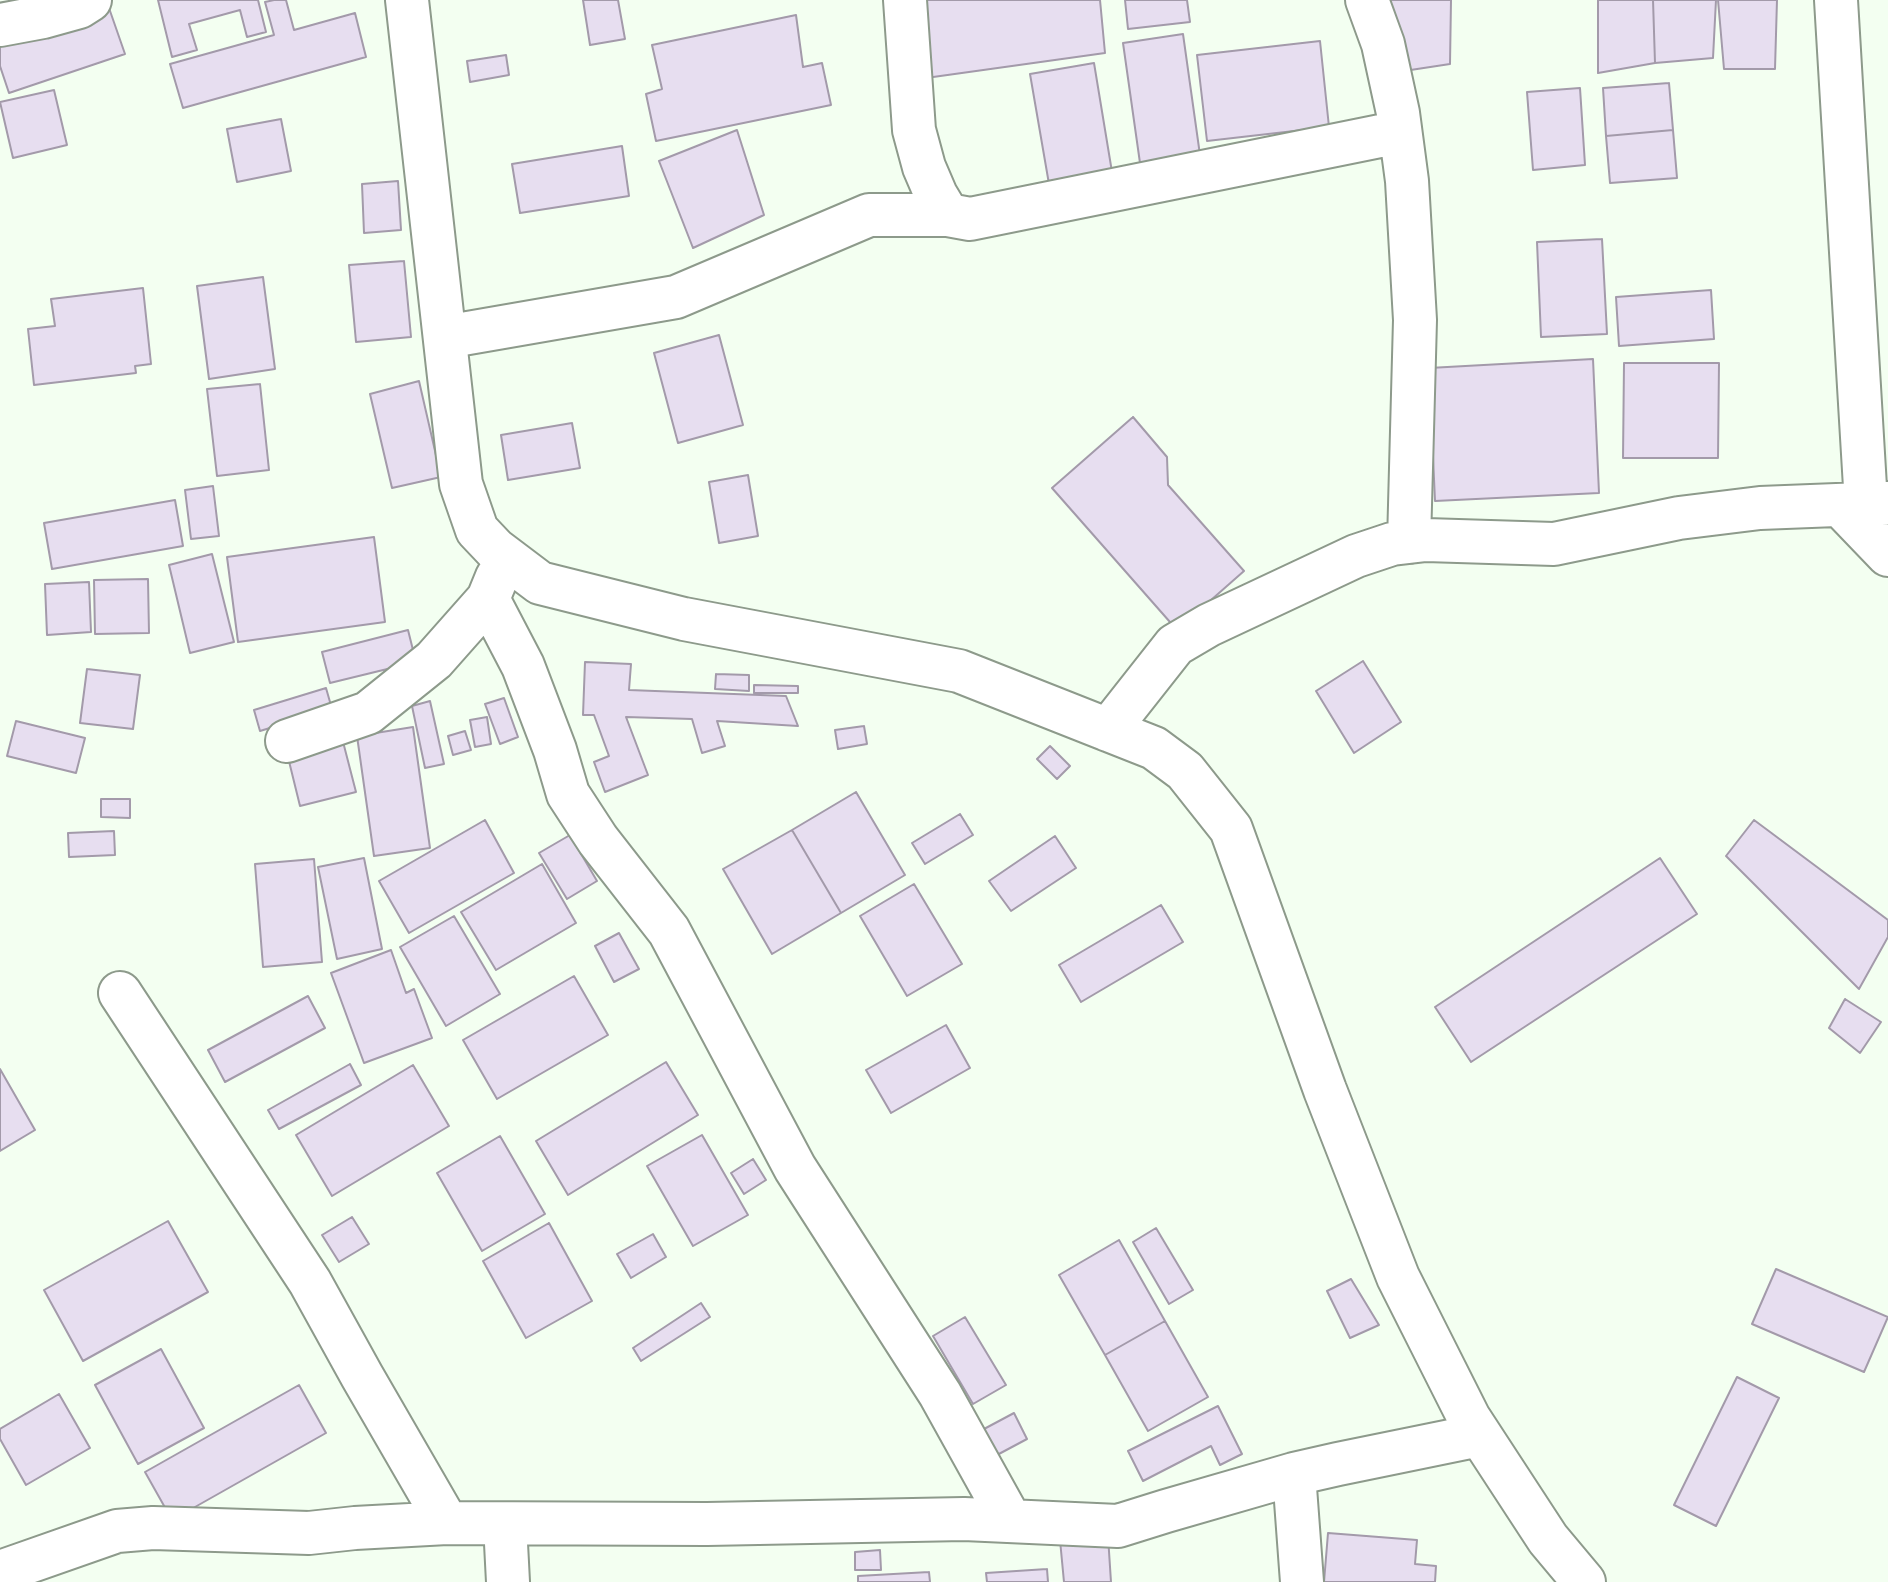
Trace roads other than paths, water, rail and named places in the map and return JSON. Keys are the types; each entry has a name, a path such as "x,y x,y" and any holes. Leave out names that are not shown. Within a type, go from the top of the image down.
{"street":[{"path":"0,25 43,17 79,7 90,0"},
{"path":"407,0 461,484 477,530 495,549 540,583 684,619 959,671 1154,748 1185,771 1231,829 1325,1090 1398,1277 1469,1418 1548,1539 1584,1582"},
{"path":"905,0 914,130 930,181 948,215"},
{"path":"1367,0 1383,44 1398,113 1407,181 1415,320 1409,542"},
{"path":"1836,0 1865,504 1888,555"},
{"path":"445,337 676,297 869,215 948,215 970,219 1400,132"},
{"path":"869,215 919,146"},
{"path":"1108,730 1175,645 1209,625 1356,556 1392,544 1426,540 1554,544 1679,518 1760,508 1865,504"},
{"path":"287,741 368,713 434,660 488,599 505,557"},
{"path":"488,599 523,666 568,794 598,840 669,931 795,1168 940,1394 1010,1520"},
{"path":"120,993 310,1282 447,1523"},
{"path":"26,1572 117,1531 153,1528 309,1533 447,1523 707,1524 964,1519 1118,1526 1294,1474 1480,1435"},
{"path":"1294,1474 1302,1582"},
{"path":"505,1524 508,1582"}]}
